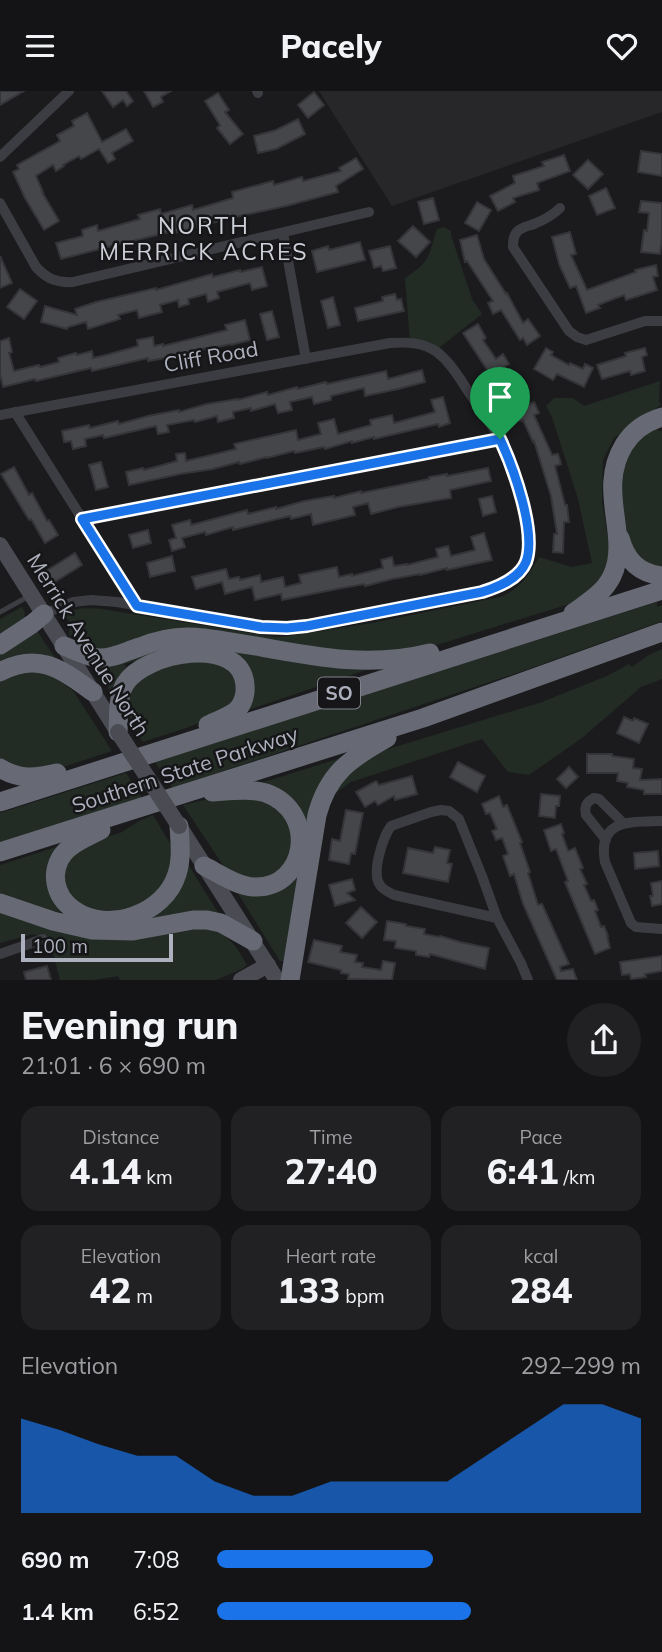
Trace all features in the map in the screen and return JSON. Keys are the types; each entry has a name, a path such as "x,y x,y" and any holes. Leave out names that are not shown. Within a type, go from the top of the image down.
{"highway":[{"path":"557,624 595,597 612,576 617,560 612,480 618,456 637,429 662,417"},
{"path":"615,520 624,551 631,562 646,572 662,576"},
{"name":"Southern State Parkway","path":"0,802 662,590"},
{"path":"0,645 44,614"},
{"name":"Southern State Parkway","path":"0,852 424,718 662,632"},
{"path":"64,646 91,656 108,658 161,640 190,637 332,659 369,661 413,657 468,642 524,635"},
{"path":"118,732 122,691 130,677 146,665 168,657 203,653 218,655 233,663 241,671 245,684 245,695 239,707 226,717 155,752"},
{"path":"0,672 22,664 44,664 61,670 93,692"},
{"path":"290,980 317,815 325,791 354,757 424,718"},
{"path":"0,768 29,778 114,766"},
{"path":"186,793 246,791 268,794 286,805 299,827 301,841 297,859 289,871 272,884 245,886 204,866"},
{"path":"143,807 76,843 61,858 55,875 58,893 65,903 78,913 97,919 118,920 139,914 157,903 170,890 177,874 180,859 179,826"},
{"path":"0,903 64,925 92,930 133,931 193,920 221,923 253,941"}],"main road":[{"name":"Merrick Avenue North","path":"0,545 277,980"},
{"path":"241,980 268,965"}],"street":[{"path":"0,157 69,91"},
{"path":"0,203 36,267 43,275 62,282 73,282 369,212"},
{"path":"560,208 541,221 519,230 512,244 569,331 586,340 645,321 662,321"},
{"path":"283,233 306,359"},
{"name":"Cliff Road","path":"0,415 390,343 411,342 428,347 452,366 500,439"},
{"path":"15,412 137,606"},
{"path":"44,614 73,602 91,600 261,627 297,627 495,588 518,573 526,562 528,551 526,517 513,467 500,439 82,519"},
{"path":"606,840 586,815 587,803 599,799 623,823"},
{"path":"498,918 394,895 381,888 376,871 381,848 391,826 441,810 449,811 459,819 498,918 528,980"},
{"path":"662,821 634,821 623,823 611,830 603,856 631,923 636,927 662,929"},
{"path":"0,954 43,939"}],"lane":[{"path":"0,612 31,594"}],"shaded area":[{"path":"319,91 662,91 662,112 392,206"},
{"path":"444,227 451,231 472,299 482,314 435,351 410,342 405,278 424,262 437,229"},
{"path":"660,381 661,405 614,438 603,460 602,501 611,558 605,578 579,601 430,647 348,655 196,632 108,652 85,646 69,635 70,623 66,616 78,609 87,608 275,637 289,636 372,623 500,597 523,581 539,557 572,567 592,563 578,499 546,406 554,398 573,398 584,406"},
{"path":"651,428 662,431 662,570 649,569 625,538 617,475 626,451"},
{"path":"657,602 657,607 662,605 662,621 520,672 172,788 155,762"},
{"path":"22,607 26,619 0,638 0,619"},
{"path":"34,630 59,664 37,658 34,653 0,665 0,652"},
{"path":"234,648 375,667 242,712"},
{"path":"662,649 662,679 641,687 582,738 529,775 508,772 482,739 351,782 326,800 359,758 542,702 607,676 629,664 632,667"},
{"path":"144,650 174,651 124,664 128,670 112,694 93,664"},
{"path":"195,659 221,663 233,671 237,691 234,703 207,720 143,742 129,717 128,688 142,673"},
{"path":"32,666 52,674 74,692 112,751 48,772 7,764 0,758 0,680"},
{"path":"344,757 316,803 310,803 307,838 263,788 264,782"},
{"path":"126,773 142,798 0,843 0,813"},
{"path":"252,796 277,804 292,821 291,859 279,873 261,881 231,873 183,805 217,797"},
{"path":"153,815 171,845 172,854 170,872 156,894 136,909 113,915 89,911 66,897 60,877 67,856 87,844 122,832"},
{"path":"56,847 59,852 59,912 55,911 52,917 0,898 0,865"},
{"path":"188,864 222,919 155,923 150,914"},
{"path":"295,876 291,885 298,876 287,961 280,961 234,887"},
{"path":"0,908 210,926 232,942 247,965 216,980 120,980 118,976 94,980 60,980 51,945 34,934 0,943"}],"building":[{"path":"0,91 24,91 0,105"},
{"path":"102,91 126,91 133,101 127,106 123,100 113,107"},
{"path":"144,91 171,91 161,97 163,102 153,107"},
{"path":"314,92 324,105 308,118 298,105"},
{"path":"218,93 229,110 225,112 243,134 230,144 217,128 220,125 205,101"},
{"path":"87,113 102,142 126,129 133,141 112,153 115,159 108,163 99,149 81,159 79,156 56,171 53,165 36,176 59,221 44,230 13,172 19,169 17,165 60,141 57,135 74,126 72,121"},
{"path":"298,119 305,134 276,149 258,153 254,136 276,130"},
{"path":"641,151 662,154 662,176 638,172"},
{"path":"564,155 570,171 537,183 539,190 513,198 515,202 498,211 490,196 515,183 513,176 544,166 542,162"},
{"path":"356,158 363,169 336,186 338,192 61,259 56,243 83,236 82,230 97,225 98,231 140,219 138,215 160,209 161,214 192,205 193,210 233,198 232,192 273,181 274,185 302,177 303,181 341,171 339,168"},
{"path":"588,160 603,174 588,189 573,175"},
{"path":"606,188 615,208 597,215 589,196"},
{"path":"433,198 439,220 424,224 418,202"},
{"path":"641,201 662,203 660,254 641,252 649,213 639,212"},
{"path":"477,202 491,210 479,231 465,223"},
{"path":"413,226 430,242 416,257 398,241"},
{"path":"570,232 576,254 571,255 587,290 636,272 635,270 656,265 658,276 653,277 657,290 626,300 624,295 586,313 576,286 570,288 559,264 552,237"},
{"path":"477,235 484,259 523,323 528,319 540,336 527,345 523,338 520,340 501,310 493,314 488,303 493,301 467,261 465,262 460,240"},
{"path":"360,242 365,260 317,272 312,251 328,246 329,250"},
{"path":"390,246 396,268 383,271 381,266 374,268 369,251"},
{"path":"0,256 12,283 0,288"},
{"path":"262,267 267,286 252,290 250,283 217,292 219,298 208,302 206,294 188,299 189,304 179,307 178,300 160,305 162,312 139,318 137,310 118,315 120,319 88,329 86,322 67,329 41,322 45,306 77,315 75,309 96,302 156,290 212,274 213,277"},
{"path":"20,289 37,301 24,319 7,307"},
{"path":"395,294 397,300 401,299 404,311 358,321 355,308 383,301 382,297"},
{"path":"333,297 340,325 328,328 321,301"},
{"path":"272,311 279,337 267,340 260,314"},
{"path":"245,320 250,340 92,371 91,368 3,387 0,374 0,341 9,338 12,352 9,353 14,371 59,362 58,358 76,353 77,355 92,351 93,358 106,355 138,346 137,340 153,337 154,346 163,346 227,330 225,325"},
{"path":"478,324 486,338 483,340 496,359 503,354 509,364 504,367 511,381 520,377 525,389 519,391 526,406 534,402 539,413 534,415 552,455 558,454 561,464 555,466 567,505 569,522 564,522 563,553 553,552 554,534 557,534 551,496 534,441 523,420 520,421 509,396 505,398 491,369 488,371 463,333"},
{"path":"546,348 553,352 551,355 569,365 570,363 583,369 585,364 593,368 584,387 557,374 553,380 534,369"},
{"path":"645,348 647,355 642,357 645,371 631,375 630,371 602,379 597,365"},
{"path":"422,370 425,382 365,396 364,388 331,396 331,400 314,404 312,397 290,402 292,410 278,413 275,404 251,411 251,408 233,412 234,418 218,422 217,416 167,425 169,432 158,434 156,426 104,438 103,435 85,439 86,446 73,449 71,441 64,442 62,431 89,425 90,428 118,421 119,424 267,392 268,395 386,371 388,379"},
{"path":"443,397 450,423 439,427 438,424 325,449 294,451 129,485 126,472 177,461 176,454 185,453 186,461 236,449 234,444 296,430 298,440 321,434 318,423 334,419 338,434 371,425 370,420 392,415 394,423 435,412 431,400"},
{"path":"101,462 108,487 96,490 89,465"},
{"path":"14,467 29,495 32,493 58,535 45,543 1,474"},
{"path":"488,468 491,481 450,490 451,498 371,514 368,503 353,507 355,515 313,525 311,514 291,519 290,516 233,530 233,527 206,535 205,532 182,538 185,547 172,551 169,540 176,538 172,525 190,520 191,525 247,510 248,514 429,477"},
{"path":"492,496 496,512 483,516 479,499"},
{"path":"148,530 151,543 133,548 129,535"},
{"path":"484,533 492,560 282,600 281,594 255,600 252,587 225,594 222,582 196,589 192,577 226,569 229,579 239,577 240,580 260,575 261,582 283,577 285,587 301,583 299,575 337,567 339,577 352,576 383,568 381,560 392,557 394,566 407,565 438,557 436,549 448,546 451,556 475,550 471,537"},
{"path":"75,553 82,565 53,583 46,571"},
{"path":"172,556 175,571 150,577 147,563"},
{"path":"624,717 648,724 639,743 617,733"},
{"path":"587,754 612,754 634,759 633,768 642,769 640,780 662,779 662,794 644,794 644,790 627,787 628,783 617,781 618,773 587,773"},
{"path":"458,762 485,776 477,792 450,777"},
{"path":"569,767 578,777 566,788 557,779"},
{"path":"412,776 417,794 395,800 394,796 378,805 375,801 365,807 356,792 376,781 379,785"},
{"path":"541,794 560,796 555,818 539,816"},
{"path":"499,796 503,807 507,805 522,842 520,843 538,905 542,904 569,964 560,967 561,971 573,969 577,980 557,980 523,904 514,874 510,876 503,856 508,854 502,838 496,840 492,831 497,829 490,813 486,814 482,804"},
{"path":"346,810 363,813 355,854 351,853 349,864 329,860 332,839 340,841"},
{"path":"561,824 568,851 575,848 587,884 584,885 591,901 594,900 601,927 604,926 608,936 610,948 595,954 565,882 568,881 556,849 551,851 544,830"},
{"path":"435,847 450,850 447,863 452,864 448,882 403,873 408,848 433,853"},
{"path":"658,851 659,866 635,869 634,853"},
{"path":"352,879 355,890 347,893 355,900 335,906 329,885"},
{"path":"662,881 662,904 652,906 651,883"},
{"path":"361,907 377,922 362,938 346,923"},
{"path":"387,921 425,929 424,934 489,948 485,969 430,954 429,957 416,955 416,951 395,948 396,941 384,940"},
{"path":"314,940 342,946 340,952 357,955 355,962 363,963 362,967 381,970 383,961 395,963 392,980 348,979 349,974 341,973 341,970 308,962"},
{"path":"662,956 662,971 631,979 630,974 622,975 620,962"},
{"path":"47,966 51,980 26,980 24,972"}],"district":[{"name":"NORTH MERRICK ACRES","path":"204,239"}],"route":[{"path":"500,439 513,467 526,517 528,551 526,562 518,573 503,585 482,592 307,626 261,627 137,606 82,519 483,443 500,439"}]}
